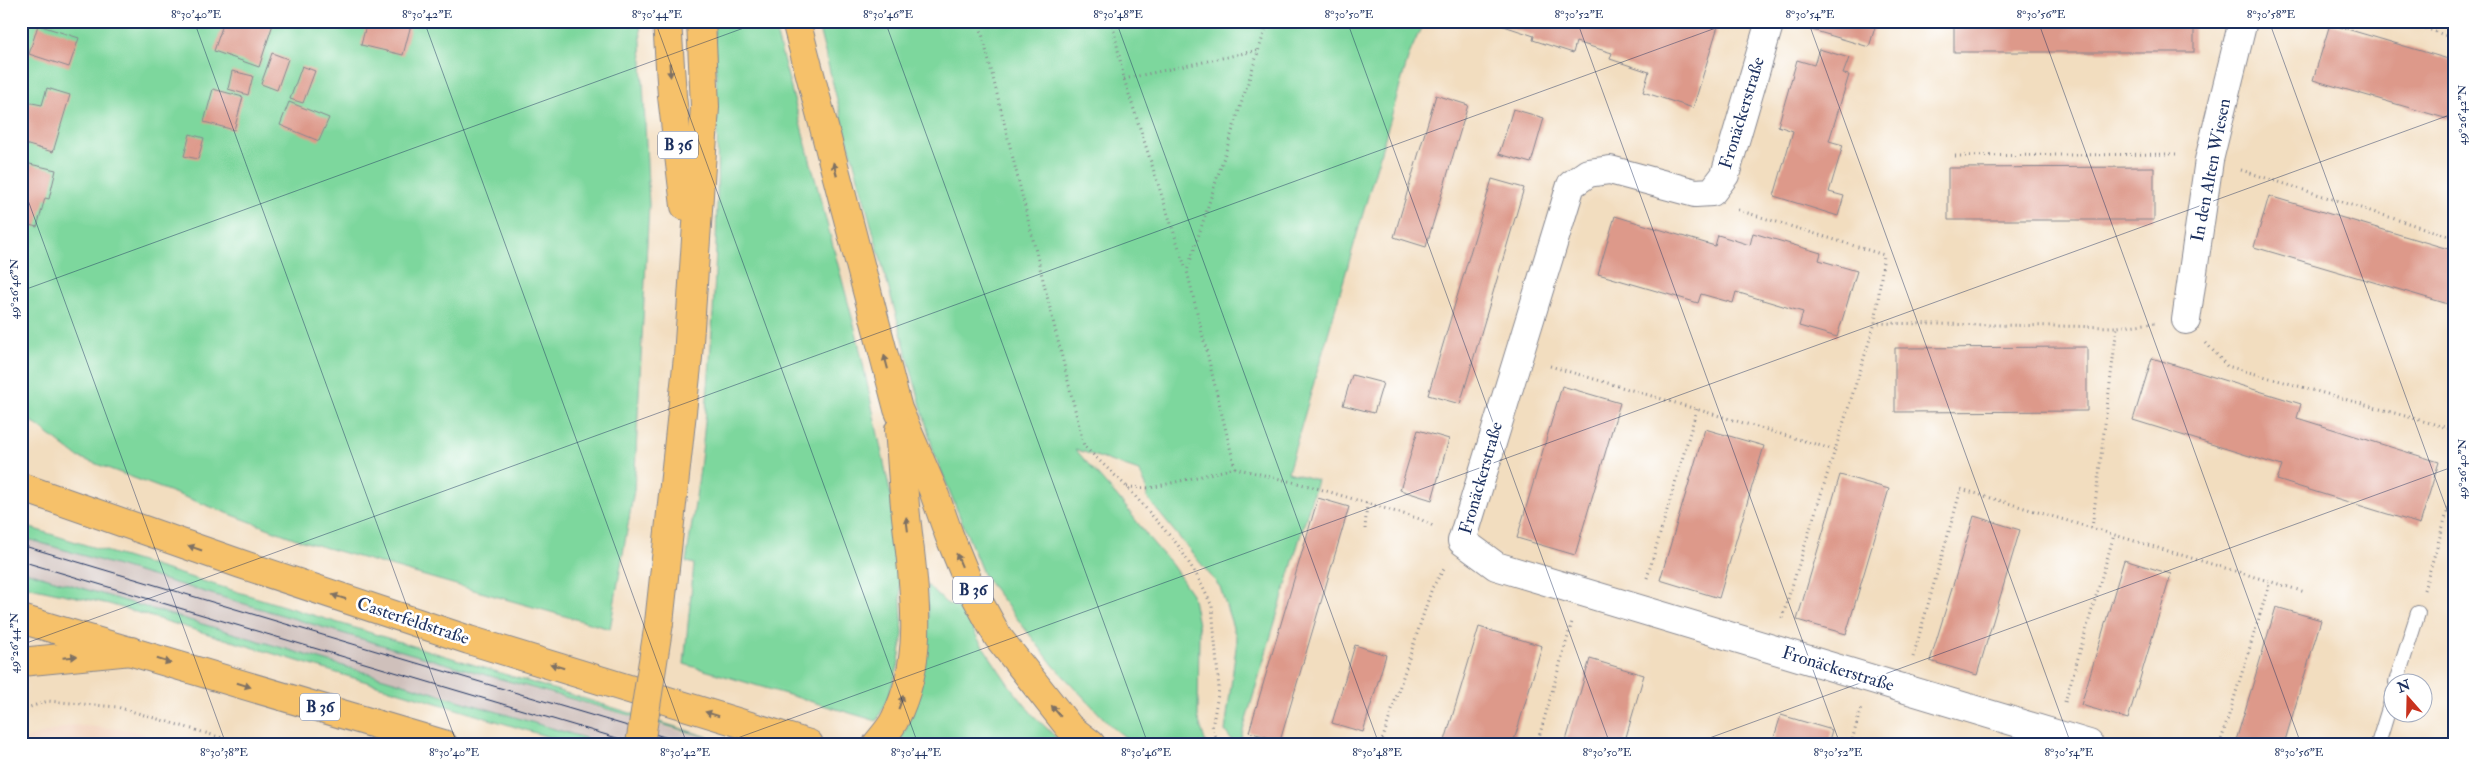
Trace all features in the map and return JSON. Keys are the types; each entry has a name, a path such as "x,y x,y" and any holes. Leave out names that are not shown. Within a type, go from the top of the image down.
{"main road":[{"name":"B 36","path":"667,21 672,96 692,269"},
{"name":"B 36","path":"640,744 659,623 680,446 688,357 692,269 705,107 701,21"},
{"name":"B 36","path":"796,21 898,410 933,490 969,584 998,637 1069,727 1091,744"},
{"name":"B 36","path":"877,744 895,719 911,674 916,634 915,592 904,497 898,410"},
{"name":"Casterfeldstraße","path":"21,487 240,564 469,640 809,744"},
{"path":"21,619 131,651"},
{"name":"B 36","path":"21,662 131,651 443,744"}],"street":[{"name":"Fronäckerstraße","path":"1770,21 1725,175 1712,192 1695,193 1610,170 1588,173 1571,185 1462,541 1496,566 2088,744"},
{"name":"In den Alten Wiesen","path":"2186,320 2210,160 2243,21"}],"lane":[{"path":"2399,672 2418,613"},
{"path":"2378,744 2385,722"}],"path":[{"path":"979,21 1084,446 1127,487 1178,545 1197,576 1212,606 1220,689 1212,728 1219,744"},
{"path":"1112,21 1124,79 1187,271 1235,468"},
{"path":"1187,271 1268,21"},
{"path":"2407,21 2455,40"},
{"path":"1124,79 1259,50"},
{"path":"1712,192 1730,208 1884,255 1875,323 1772,649"},
{"path":"1875,323 2117,328 2186,320 2226,366 2455,430"},
{"path":"2092,528 2117,328"},
{"path":"1518,356 1835,450"},
{"path":"1638,610 1697,409"},
{"path":"1127,487 1150,488 1235,468 1313,487 1420,519 1462,541 1432,588 1381,744"},
{"path":"2418,613 2455,486"},
{"path":"1904,689 1962,489 2305,592"},
{"path":"1364,529 1367,504"},
{"path":"2056,734 2114,535"},
{"path":"2220,744 2270,582"},
{"path":"1537,744 1581,592"},
{"path":"21,710 48,701 117,707 243,744"}],"shaded area":[{"path":"21,537 412,654 725,744 605,744 21,570"},
{"path":"72,725 131,730 178,744 21,744 21,740"}],"green space":[{"path":"21,21 640,21 649,205 634,490 610,629 299,540 78,457 21,413"},
{"path":"714,21 773,21 857,336 891,496 898,551 903,634 898,667 889,695 877,721 684,664 694,564 686,562 703,442 712,337 717,179"},
{"path":"817,21 1424,21 1409,55 1288,472 1317,480 1239,744 1234,744 1225,731 1237,640 1220,587 1147,498 1146,485 1139,471 1075,449 1126,507 1172,565 1192,594 1199,630 1198,718 1206,744 1134,744 1111,726 1054,666 984,576 934,453"},
{"path":"21,525 731,744 412,654 21,537"},
{"path":"21,570 605,744 572,744 109,604 21,585"},
{"path":"927,585 946,603 963,610 978,639 1009,685 1033,715 1063,744 897,744 907,727 928,617"}],"building":[{"path":"224,21 230,23 231,21 274,21 259,67 214,51"},
{"path":"367,21 412,21 403,55 361,45"},
{"path":"1489,21 1701,21 1718,26 1693,108 1643,92 1649,72 1610,59 1612,53 1576,42 1573,53 1533,40 1534,36"},
{"path":"1811,21 1877,21 1869,47 1809,29"},
{"path":"1954,21 2194,21 2194,52 1954,52"},
{"path":"2330,24 2455,61 2455,121 2313,80"},
{"path":"38,25 79,38 69,67 29,54"},
{"path":"1819,49 1849,58 1843,74 1849,75 1829,141 1843,145 1829,192 1844,196 1838,216 1774,196 1793,131 1778,126 1797,60 1814,65"},
{"path":"272,53 288,59 277,90 261,84"},
{"path":"302,66 315,71 303,103 290,99"},
{"path":"232,71 253,76 248,95 228,89"},
{"path":"47,88 70,95 53,152 21,143 21,120 27,102 42,105"},
{"path":"213,89 243,97 234,130 204,122"},
{"path":"1436,95 1468,105 1426,247 1394,237"},
{"path":"289,102 329,118 319,141 280,125"},
{"path":"1513,109 1544,118 1531,163 1499,154"},
{"path":"190,134 204,138 198,159 184,156"},
{"path":"21,162 56,170 49,199 45,198 37,227 21,223 21,189 30,190 21,188"},
{"path":"2154,167 2154,220 1948,220 1948,168"},
{"path":"1492,179 1524,188 1460,404 1428,395"},
{"path":"2269,196 2455,251 2455,306 2254,247"},
{"path":"1615,216 1715,246 1718,235 1750,245 1753,233 1821,253 1819,260 1857,271 1837,337 1799,326 1803,312 1736,292 1733,303 1701,294 1698,303 1598,274"},
{"path":"2087,347 2087,411 1895,412 1895,348"},
{"path":"2152,358 2301,404 2297,418 2439,462 2420,524 2277,480 2282,466 2133,420"},
{"path":"1352,375 1383,383 1374,413 1343,405"},
{"path":"1562,386 1620,403 1575,555 1517,538"},
{"path":"1705,429 1764,446 1719,598 1660,580"},
{"path":"1418,430 1449,439 1432,500 1400,490"},
{"path":"1840,475 1889,489 1846,634 1797,620"},
{"path":"1318,498 1349,507 1280,741 1249,732"},
{"path":"1974,516 2020,530 1977,675 1930,661"},
{"path":"2124,560 2171,574 2128,719 2081,705"},
{"path":"2276,607 2321,620 2284,744 2235,744"},
{"path":"1479,627 1542,646 1513,744 1444,744"},
{"path":"1355,645 1386,655 1363,732 1332,723"},
{"path":"1590,659 1644,675 1624,744 1565,744"},
{"path":"1781,715 1832,730 1828,744 1772,744"}],"tram line":[{"path":"21,545 688,744"},
{"path":"21,561 637,744"}]}
